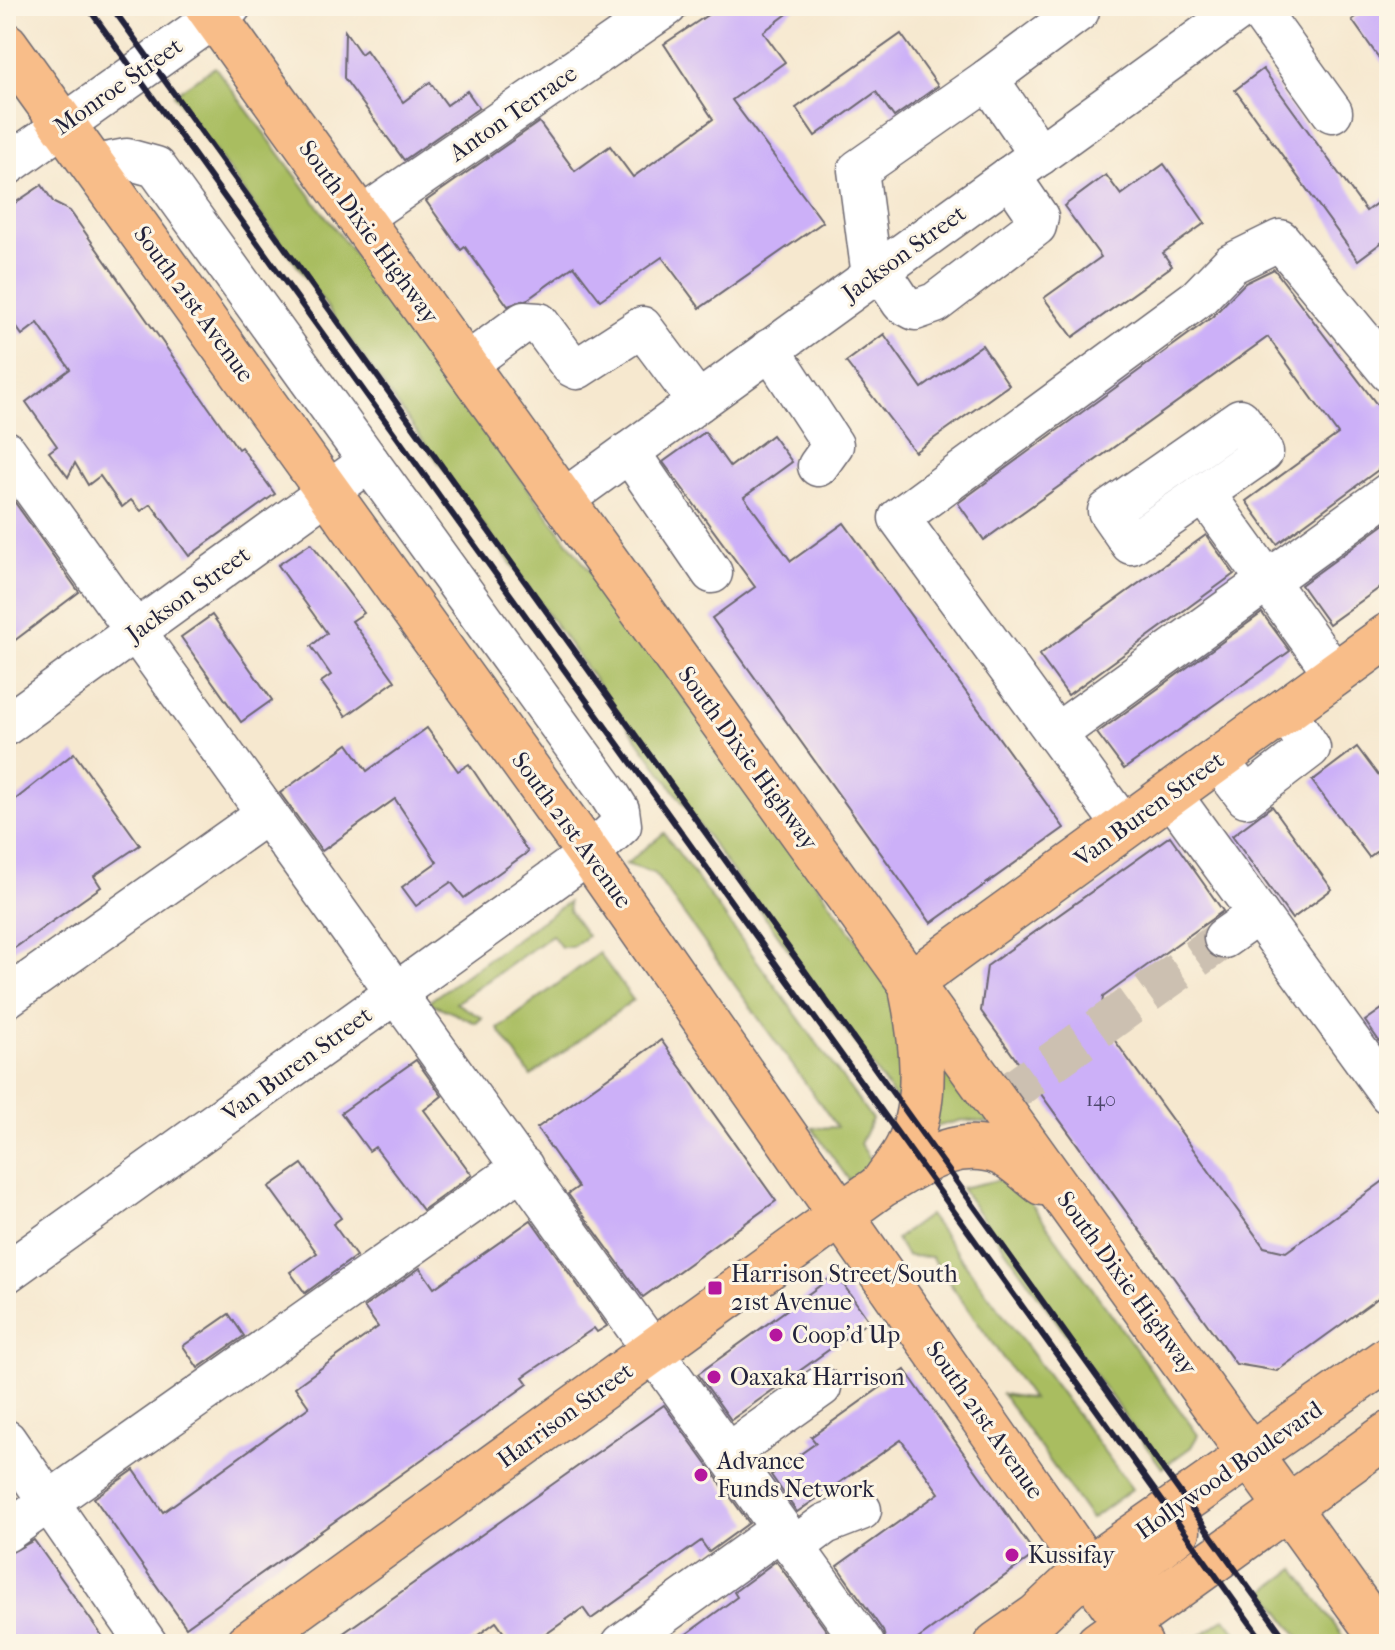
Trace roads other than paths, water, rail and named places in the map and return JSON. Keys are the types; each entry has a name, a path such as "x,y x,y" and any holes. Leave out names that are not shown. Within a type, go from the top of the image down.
{"main road":[{"name":"South Dixie Highway","path":"218,10 359,219 910,983 999,1100 1070,1204 1386,1644"},
{"name":"South 21st Avenue","path":"6,45 589,854 843,1214 1087,1569 1121,1637"},
{"name":"Van Buren Street","path":"910,983 1334,673 1386,643"},
{"name":"Harrison Street","path":"882,1185 908,1147 921,1083 922,1040 910,983"},
{"name":"Harrison Street","path":"248,1644 882,1185 936,1153 965,1149 1001,1153 1070,1204"},
{"name":"Hollywood Boulevard","path":"997,1644 1037,1616 1087,1569 1256,1464 1389,1358"},
{"path":"1121,1637 1139,1561 1256,1464 1389,1380"},
{"path":"1121,1637 1389,1434"}],"street":[{"name":"Anton Terrace","path":"359,219 667,6"},
{"path":"988,79 1025,165 1038,217 1036,226 935,303 915,310 902,303 876,273 858,170 1079,11 1075,6"},
{"name":"Jackson Street","path":"563,500 1245,6"},
{"path":"1256,6 1332,112"},
{"name":"Monroe Street","path":"6,166 218,10"},
{"path":"95,165 127,159 156,167 369,462"},
{"path":"1124,827 899,518 1198,298 1231,264 1280,240 1389,372"},
{"path":"465,365 524,322 539,323 571,366 577,369 642,327 698,402"},
{"path":"770,349 833,445 818,466"},
{"path":"6,451 864,1644"},
{"path":"629,452 712,573"},
{"name":"Jackson Street","path":"6,725 369,462"},
{"name":"Van Buren Street","path":"6,1273 589,854 621,825 619,810 369,462"},
{"path":"1204,493 1265,582 1334,673"},
{"path":"1056,734 1389,493"},
{"path":"1170,793 1389,1094"},
{"path":"6,998 266,814"},
{"path":"1224,938 1258,914"},
{"path":"6,1532 22,1474 523,1167"},
{"path":"728,1453 821,1387"},
{"path":"22,1474 147,1644"},
{"path":"622,1644 788,1538 861,1510"}],"tunnel":[{"path":"1001,1099 1224,938"}],"railway":[{"path":"87,6 1265,1644"},
{"path":"111,6 1289,1644"}],"place":[{"name":"Harrison Street/South 21st Avenue","path":"715,1288"},
{"name":"Coop'd Up","path":"776,1335"},
{"name":"Oaxaka Harrison","path":"714,1377"},
{"name":"Advance Funds Network","path":"701,1475"},
{"name":"Kussifay","path":"1012,1555"}]}
